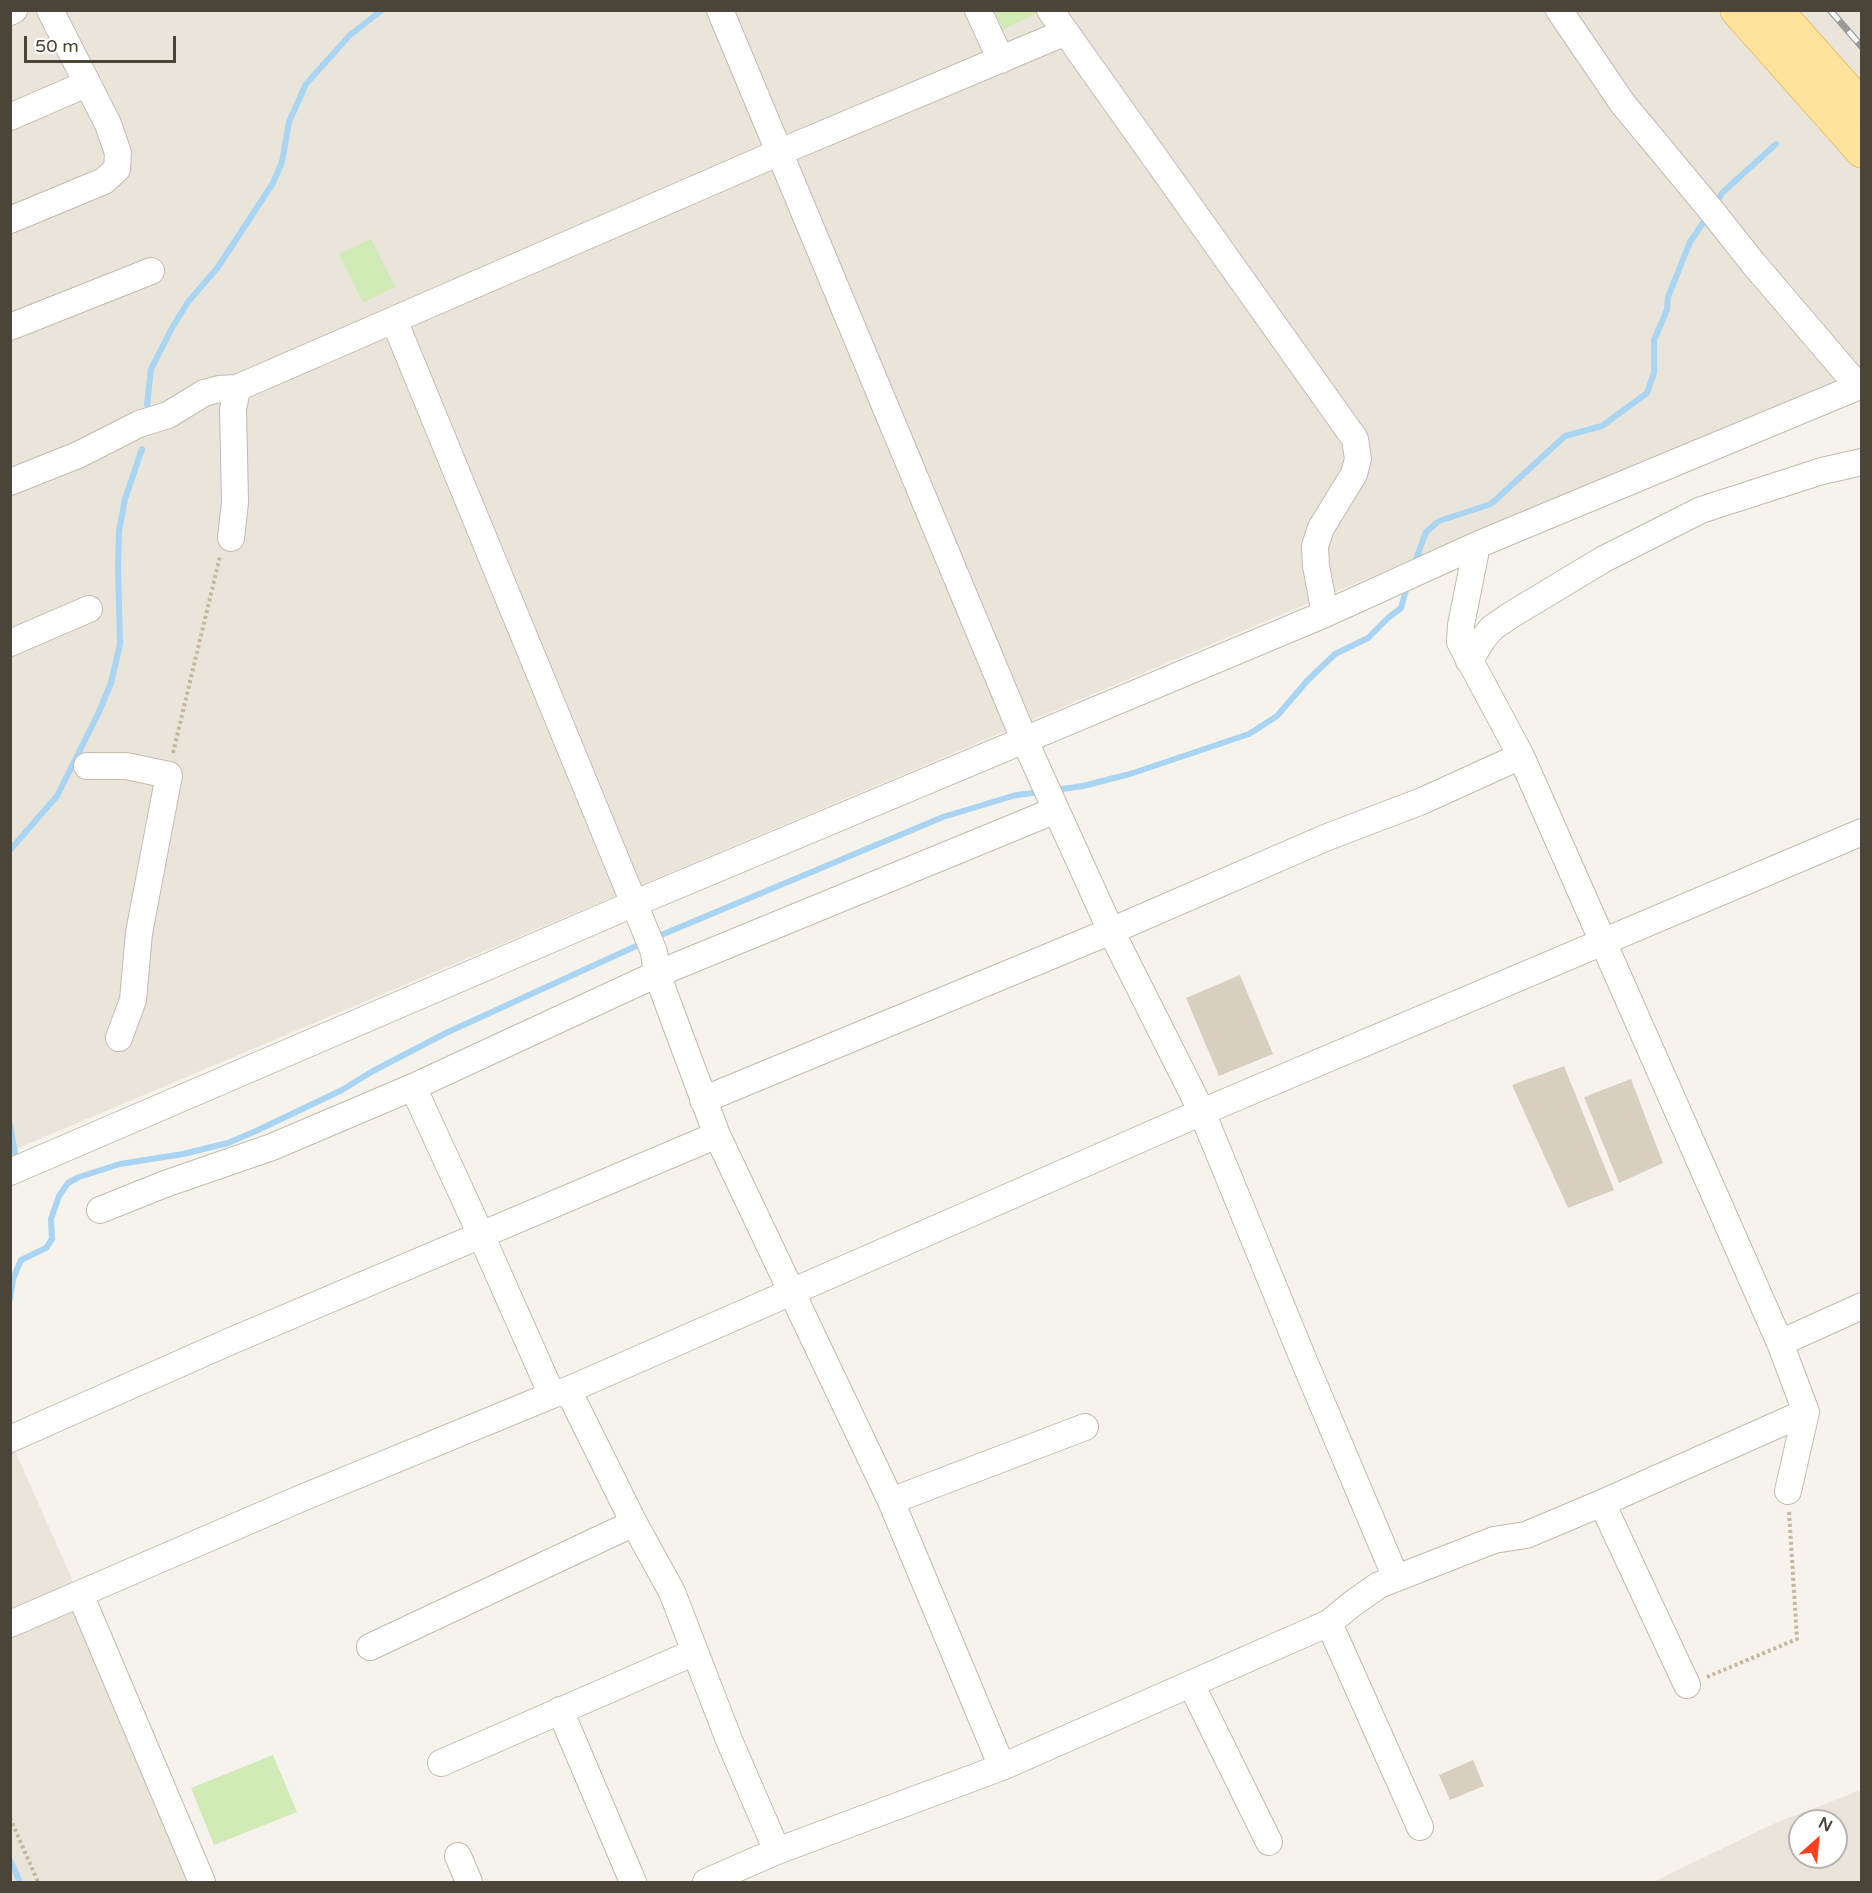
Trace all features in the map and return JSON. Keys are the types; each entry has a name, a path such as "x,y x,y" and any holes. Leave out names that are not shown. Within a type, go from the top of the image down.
{"main road":[{"path":"1737,10 1862,151"},
{"path":"1776,10 1862,108"}],"street":[{"path":"10,220 104,181 117,169 118,153 111,134 50,10"},
{"path":"720,10 1024,739 1111,931 1202,1112 1396,1578"},
{"path":"978,10 1001,60"},
{"path":"1050,10 1356,439 1358,459 1354,474 1321,528 1314,546 1325,614"},
{"path":"10,1172 633,904 1325,614 1477,545 1860,386 1753,263 1623,104 1558,10"},
{"path":"10,482 78,455 139,424 168,415 204,393 237,388 780,152 1066,32"},
{"path":"10,117 86,84"},
{"path":"10,327 151,271"},
{"path":"394,320 654,952 657,974 717,1135 790,1293 891,1501 1002,1767"},
{"path":"231,538 236,471 232,439 233,410 237,388"},
{"path":"1469,662 1492,628 1604,559 1701,510 1822,471 1862,462"},
{"path":"1477,545 1461,625 1460,642 1521,756 1780,1343 1806,1412 1788,1491"},
{"path":"10,643 89,609"},
{"path":"703,1100 1111,931 1325,838 1422,801 1521,756"},
{"path":"87,766 126,766 169,775 139,933 133,1000 118,1038"},
{"path":"100,1210 165,1184 272,1147 413,1087 657,974 1056,810"},
{"path":"10,1624 297,1500 560,1393 1202,1112 1862,832"},
{"path":"413,1087 481,1235 560,1393 672,1592 694,1652 777,1851"},
{"path":"10,1439 231,1341 717,1135"},
{"path":"1780,1343 1862,1306"},
{"path":"706,1882 777,1851 1002,1767 1329,1623 1379,1585 1494,1540 1526,1534 1602,1503 1806,1412"},
{"path":"891,1501 1085,1427"},
{"path":"1602,1503 1687,1685"},
{"path":"370,1647 634,1523"},
{"path":"81,1594 202,1882"},
{"path":"1329,1623 1420,1827"},
{"path":"441,1763 694,1652"},
{"path":"1191,1684 1269,1842"},
{"path":"560,1710 633,1882"},
{"path":"458,1856 469,1882"}],"path":[{"path":"169,775 218,559 231,538"},
{"path":"1687,1685 1797,1639 1788,1491"},
{"path":"10,1818 38,1882"}],"shaded area":[{"path":"11,11 1861,11 1861,370 11,1151"},
{"path":"11,1442 207,1882 11,1882"},
{"path":"1861,1790 1861,1882 1653,1882 1788,1818 1788,1869 1848,1869 1848,1809 1812,1809"}],"green space":[{"path":"993,11 1035,11 1037,13 1002,30"},
{"path":"371,239 395,287 363,303 339,254"},
{"path":"273,1755 297,1812 214,1845 191,1788"}],"building":[{"path":"1240,975 1273,1054 1219,1076 1186,998"},
{"path":"1564,1066 1614,1190 1568,1208 1512,1085"},
{"path":"1631,1079 1663,1163 1619,1183 1584,1097"},
{"path":"1473,1760 1484,1786 1450,1800 1439,1775"}],"waterway":[{"path":"147,405 151,369 173,326 188,302 218,267 273,183 282,162 289,122 306,84 350,35 382,10"},
{"path":"1714,206 1723,192 1776,144"},
{"path":"1414,565 1426,532 1439,521 1491,504 1565,436 1602,426 1647,393 1654,373 1654,340 1667,310 1668,297 1690,242 1707,217"},
{"path":"10,850 57,796 111,683 120,644 119,531 125,499 142,449"},
{"path":"1055,790 1083,786 1130,774 1249,734 1277,716 1307,681 1335,654 1368,638 1401,608 1408,583"},
{"path":"654,938 943,817 1016,795 1042,792"},
{"path":"10,1299 13,1279 21,1260 46,1248 52,1239 51,1219 59,1196 68,1183 79,1177 120,1164 183,1154 228,1143 342,1090 446,1033 645,942"},
{"path":"10,1125 15,1153"},
{"path":"10,1860 20,1882"}],"railway":[{"path":"1830,10 1862,47"}]}
